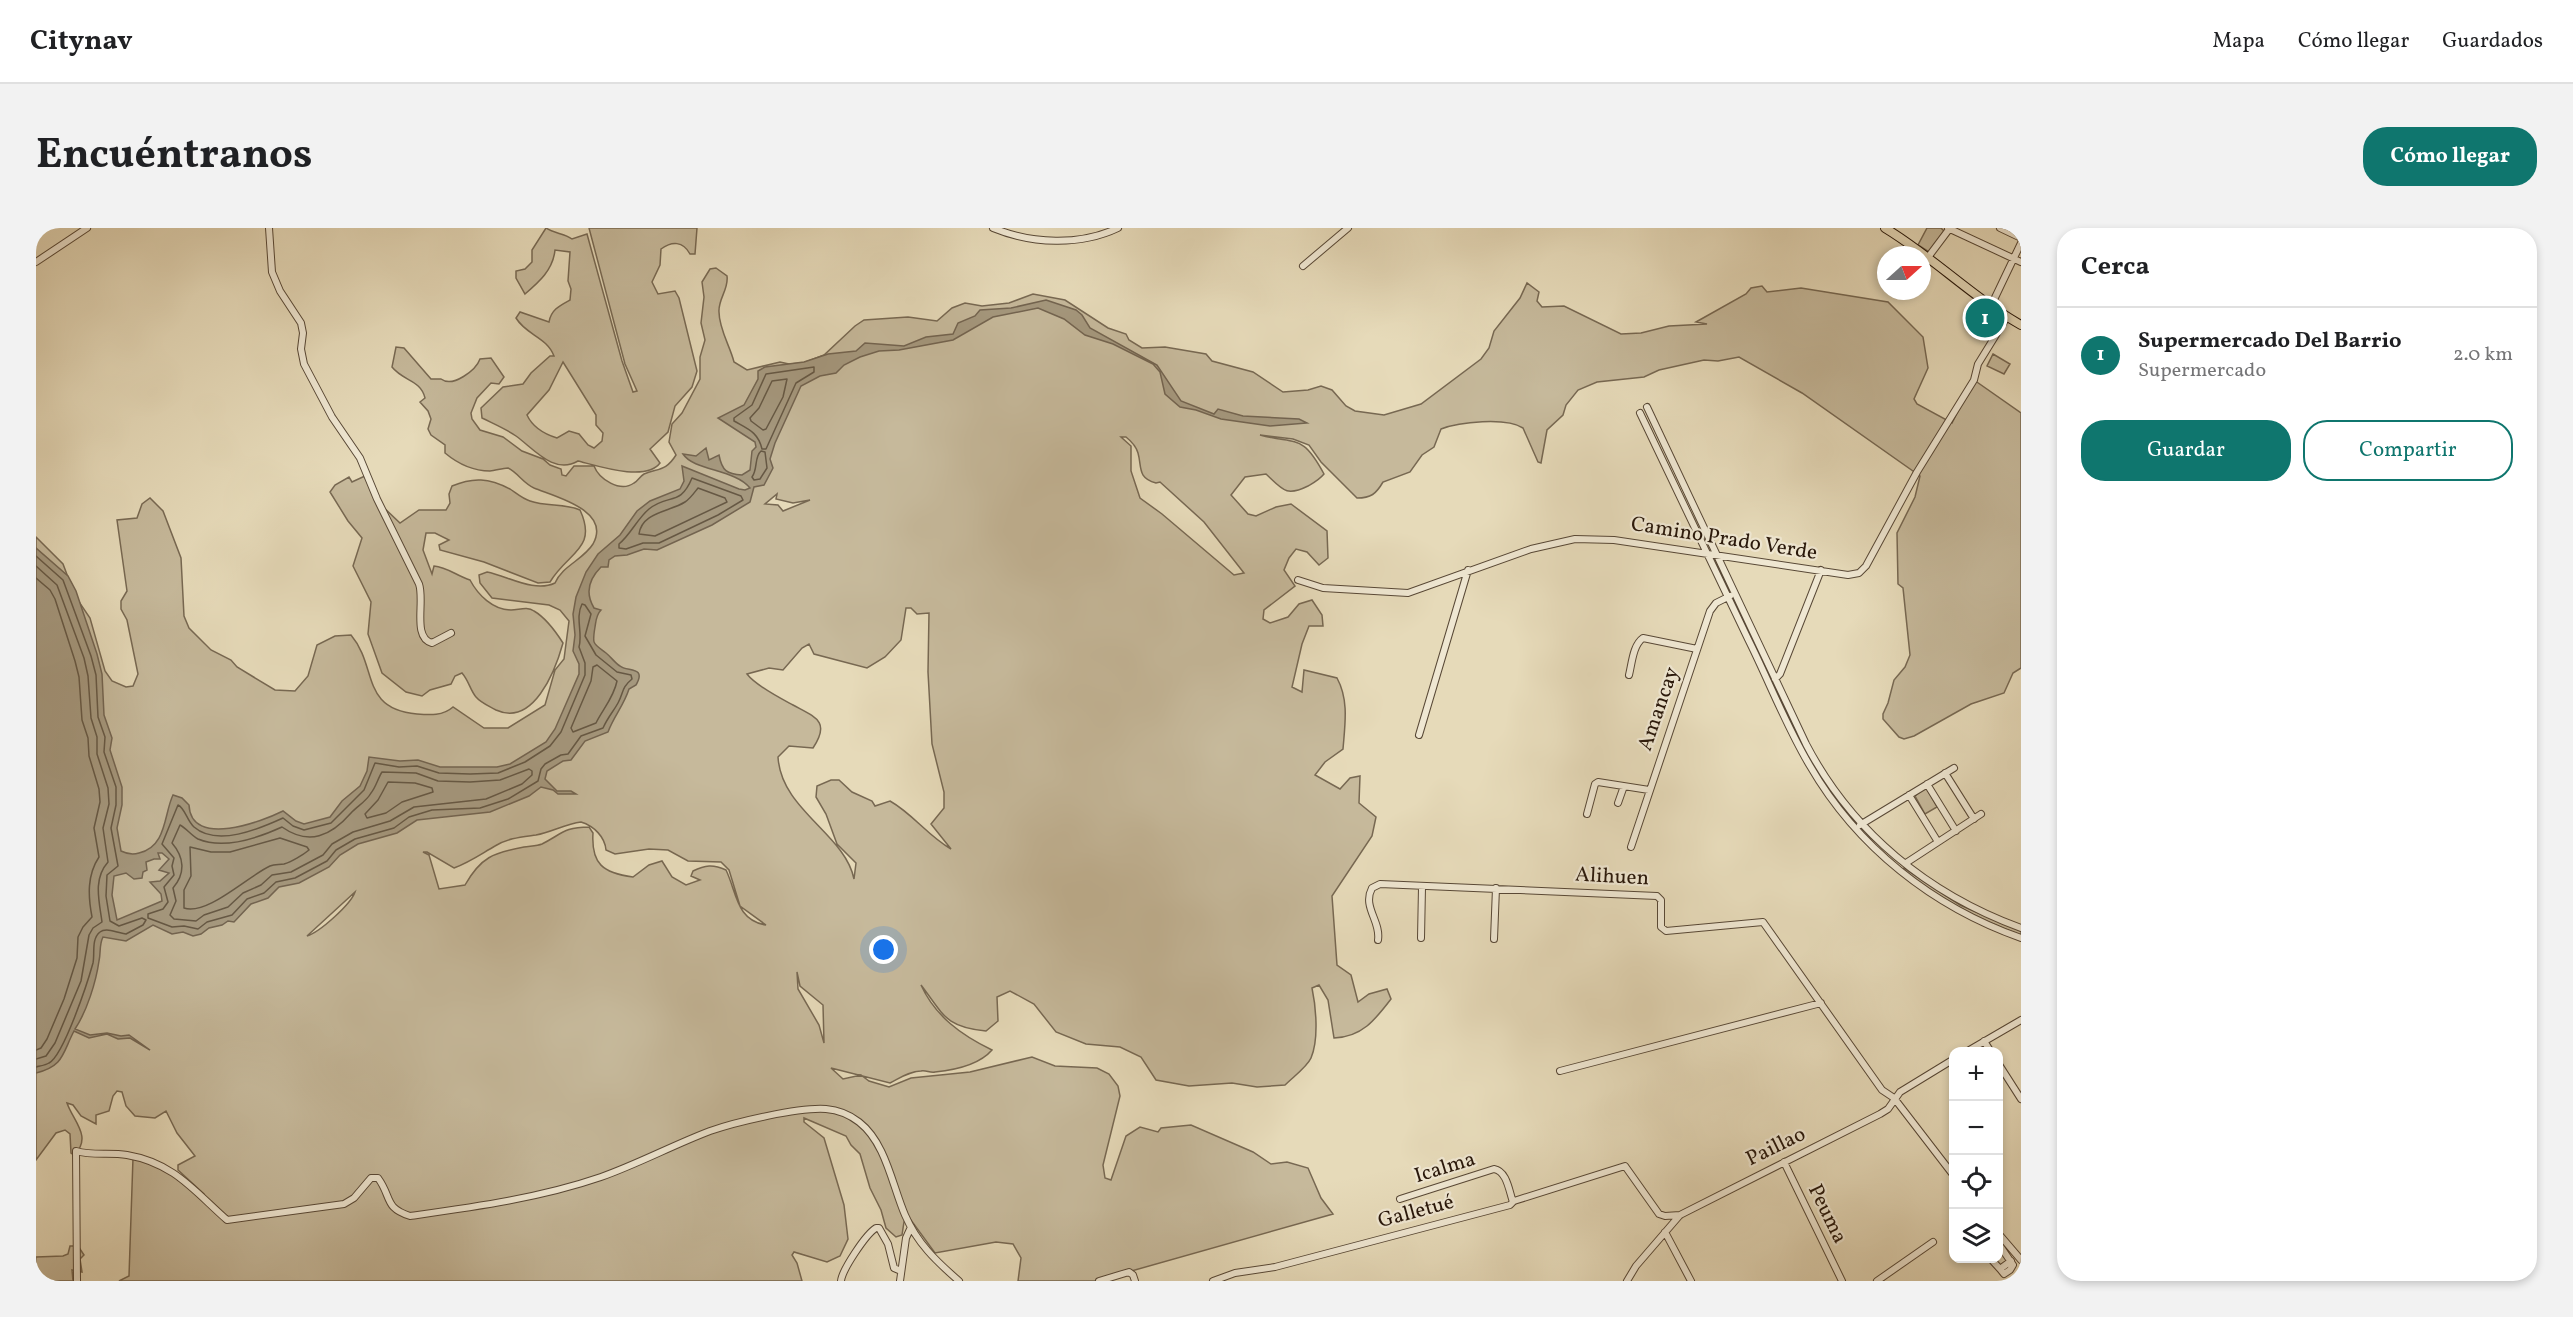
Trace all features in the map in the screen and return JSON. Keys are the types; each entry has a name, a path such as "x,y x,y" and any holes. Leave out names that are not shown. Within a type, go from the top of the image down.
{"main road":[{"path":"1885,228 1894,230 1916,246"},
{"path":"1931,258 1991,306 2021,325"}],"street":[{"path":"36,262 87,228"},
{"path":"269,228 272,272 280,291 301,323 303,333 301,349 304,364 332,417 360,458 377,500 402,545 419,584 422,599 420,626 422,635 432,643 451,633"},
{"path":"993,228 1027,238 1057,241 1086,238 1118,228"},
{"path":"1303,266 1348,228"},
{"path":"1931,253 1949,228 2018,260"},
{"path":"2000,228 2021,238"},
{"path":"1991,306 2018,260 2021,243"},
{"name":"Camino Prado Verde","path":"1298,580 1323,588 1408,593 1531,549 1585,538 1614,540 1850,575 1859,573 1866,566 1917,472 1974,380 1978,364 2007,317"},
{"path":"1647,407 1708,554 1732,596 1819,768 1842,802 1862,824 1905,863 1967,905 2021,928"},
{"path":"1640,413 1717,556 1732,596 1807,760 1827,793 1855,828 1898,870 1924,890 1957,910 2021,938"},
{"path":"1693,552 1699,541 1699,535"},
{"path":"1721,566 1731,558"},
{"path":"1419,735 1468,570"},
{"path":"1775,679 1780,674 1821,570"},
{"name":"Amancay","path":"1631,847 1711,608 1716,603 1732,596"},
{"path":"1629,675 1635,649 1643,638 1697,649"},
{"path":"1855,828 1954,768"},
{"path":"1945,773 1974,819"},
{"path":"1587,814 1595,784 1598,782 1649,790"},
{"path":"1927,784 1956,831"},
{"path":"1618,803 1624,786"},
{"path":"1909,795 1938,842"},
{"path":"1898,870 1905,863 1981,814"},
{"name":"Alihuen","path":"1378,940 1378,925 1368,904 1372,888 1380,884 1657,896 1661,900 1661,927 1666,931 1763,922 1882,1090 1894,1098 1949,1171"},
{"path":"1421,938 1422,887"},
{"path":"1494,939 1496,888"},
{"path":"1560,1071 1821,1003"},
{"path":"1974,1047 2021,1020"},
{"path":"1984,1041 1988,1047"},
{"name":"Paillao","path":"1627,1281 1636,1266 1680,1215 1880,1114 1888,1108 1903,1089 1949,1061"},
{"path":"2003,1071 2021,1099"},
{"path":"77,1281 76,1151 93,1154 126,1154 152,1162 181,1177 227,1220 344,1204 354,1198 371,1178 378,1178 384,1186 390,1206 399,1213 410,1216 502,1203 601,1177 710,1131 777,1115 828,1110 851,1117 873,1137 911,1227 930,1255 958,1281"},
{"name":"Peuma","path":"1784,1162 1842,1281"},
{"name":"Galletué","path":"1213,1281 1245,1271 1275,1267 1513,1202 1625,1166 1659,1214 1680,1215"},
{"name":"Icalma","path":"1400,1199 1494,1169 1500,1170 1503,1174 1513,1202"},
{"path":"840,1281 842,1274 866,1237 876,1227 879,1228 888,1244 894,1268 901,1271"},
{"path":"900,1281 906,1238 911,1227"},
{"path":"1665,1232 1691,1281"},
{"path":"2003,1239 2021,1260"},
{"path":"1877,1281 1934,1242"},
{"path":"1995,1263 2004,1274 2010,1270 2012,1261 2003,1250"},
{"path":"1098,1281 1129,1272 1135,1281"}],"shaded area":[{"path":"546,228 572,239 587,234 622,361 633,392 637,391 625,364 589,228 697,228 695,254 690,254 684,247 677,244 661,249 660,265 652,282 658,294 675,291 679,298 697,371 692,387 675,406 668,432 650,449 660,463 653,469 633,472 578,461 561,465 553,463 512,433 482,418 481,408 503,387 523,384 531,373 550,356 554,356 547,344 520,324 516,318 520,312 549,322 554,311 570,300 571,289 568,281 570,252 555,250 548,270 525,294 516,278 516,271 525,269 532,262 532,250","holes":["563,362 596,415 596,425 603,433 602,441 594,448 588,445 579,434 569,431 557,438 548,435 539,430 527,415 549,390"]},
{"path":"1927,228 1941,228 1944,231 1931,249 1931,246 1918,245"},
{"path":"716,268 727,276 719,307 719,318 734,362 747,370 780,362 803,363 824,355 864,320 908,317 937,321 952,308 965,303 982,306 1009,303 1033,294 1065,300 1108,328 1126,334 1129,340 1142,348 1165,347 1206,354 1212,361 1253,372 1283,392 1308,390 1321,386 1332,390 1346,406 1355,411 1384,415 1421,404 1481,359 1489,348 1494,331 1520,298 1527,283 1539,292 1537,301 1542,307 1564,306 1621,334 1641,333 1669,326 1707,324 1696,322 1746,294 1751,288 1762,286 1767,292 1801,288 1888,302 1923,337 1928,368 1914,399 1917,404 1952,423 1974,380 2021,413 2021,668 2013,673 2004,693 1971,704 1914,736 1904,739 1899,737 1883,719 1894,680 1905,667 1910,655 1903,588 1898,584 1897,533 1915,497 1920,476 1802,393 1739,357 1718,361 1704,360 1659,370 1644,377 1597,382 1578,390 1566,405 1563,415 1547,430 1541,463 1538,462 1523,428 1515,425 1482,422 1459,424 1441,429 1434,447 1422,455 1410,472 1383,482 1375,492 1366,497 1357,498 1321,462 1309,445 1293,439 1260,435 1304,446 1324,474 1308,486 1295,491 1281,488 1266,474 1245,477 1231,495 1248,514 1256,516 1276,507 1291,504 1327,531 1328,558 1319,565 1307,552 1296,549 1284,570 1295,586 1264,610 1263,619 1270,623 1288,617 1299,604 1312,600 1322,615 1323,626 1309,626 1302,644 1292,687 1302,692 1304,670 1337,678 1345,704 1345,721 1343,749 1325,762 1315,775 1340,789 1350,778 1360,776 1359,803 1376,817 1372,836 1332,896 1337,965 1351,975 1358,1002 1369,994 1387,989 1391,999 1360,1031 1334,1038 1328,1000 1319,985 1312,988 1316,1023 1314,1050 1306,1065 1285,1085 1257,1087 1232,1083 1189,1086 1156,1080 1141,1057 1120,1047 1086,1044 1056,1032 1034,1004 1010,991 997,997 998,1021 986,1031 953,1023 941,1012 921,985 941,1015 970,1038 992,1050 966,1066 943,1071 913,1072 890,1083 862,1076 869,1081 889,1087 911,1078 970,1072 1032,1057 1055,1066 1097,1068 1109,1074 1118,1086 1120,1096 1103,1165 1105,1178 1111,1180 1126,1136 1140,1127 1158,1132 1161,1128 1191,1125 1253,1152 1271,1164 1287,1162 1308,1168 1321,1198 1333,1214 1096,1281 1018,1281 1021,1258 1013,1244 996,1242 935,1253 908,1216 904,1222 902,1235 896,1237 886,1228 881,1210 870,1188 860,1154 846,1136 804,1118 804,1122 824,1138 844,1205 848,1239 840,1256 827,1262 794,1252 792,1255 802,1281 119,1281 129,1276 133,1158 156,1166 174,1176 208,1204 204,1194 178,1170 178,1165 195,1156 177,1133 166,1111 155,1118 135,1116 126,1106 122,1092 117,1091 113,1096 109,1111 96,1115 96,1124 81,1116 73,1105 67,1103 82,1135 79,1148 74,1155 71,1153 70,1134 65,1130 56,1133 36,1160 36,537 63,564 75,596 90,618 105,671 112,681 126,687 133,686 138,674 127,620 121,609 121,601 127,591 117,520 137,518 142,504 150,498 163,511 181,558 184,616 189,628 211,650 231,660 237,667 275,690 295,691 308,676 317,645 335,636 351,635 365,660 378,695 386,704 399,710 427,715 441,713 453,707 484,728 508,728 545,705 555,670 564,659 569,621 560,610 549,605 492,598 480,583 479,575 487,572 521,583 547,586 555,583 562,572 589,550 597,532 588,513 566,500 530,486 508,468 490,471 477,470 445,453 445,445 431,435 428,429 431,419 428,411 420,402 425,398 423,392 416,384 392,367 396,347 404,348 431,379 446,381 464,377 480,359 491,358 504,377 499,384 491,383 477,398 471,413 472,419 480,430 503,437 522,451 561,469 562,475 566,476 574,466 594,466 605,480 617,485 628,486 644,474 662,468 676,455 669,442 672,424 682,413 700,379 700,357 705,340 701,323 704,297 702,282 710,269","holes":["1121,437 1126,437 1136,448 1143,475 1150,481 1160,482 1204,522 1244,573 1234,575 1140,498 1131,471 1131,446","777,494 776,499 793,503 810,500 783,511 778,505 765,504","906,608 911,608 917,614 929,613 928,672 932,744 944,792 944,808 931,824 951,849 890,801 875,806 872,801 852,792 839,780 831,780 817,786 816,797 826,814 837,844 856,863 854,879 839,848 801,807 782,776 778,757 789,746 813,748 821,732 818,721 762,687 747,674 769,668 783,670 802,648 809,644 814,654 867,668 885,657 901,640","581,822 594,829 604,841 606,850 615,854 649,849 668,850 688,861 721,862 729,870 740,905 726,870 717,867 705,866 693,871 691,876 700,880 686,885 672,877 662,861 649,865 633,877 614,873 601,865 597,859 594,852 593,833 589,827 568,830 540,845 496,854 483,862 465,885 439,889 429,855 423,852 427,852 454,868 505,841 542,834","355,892 327,923 307,936","740,906 766,925 749,918","797,972 800,986 823,1005 824,1043 819,1025 798,989","831,1068 860,1075 843,1079"]},
{"path":"1993,354 2010,364 2004,374 1987,366"},
{"path":"367,475 381,505 400,523 419,510 446,510 450,503 449,494 452,486 474,480 495,483 536,503 568,506 580,510 585,523 583,542 550,582 538,583 484,562 440,550 439,545 449,540 435,533 426,533 423,550 432,574 434,566 443,568 470,580 482,596 498,607 511,610 526,608 531,610 547,621 563,643 554,668 540,694 521,711 509,713 496,710 483,703 476,697 462,673 455,676 451,684 430,690 422,696 406,692 382,673 368,634 371,602 353,566 362,538 330,492 335,485 349,477 352,482"},
{"path":"1733,597 1826,783 1857,823 1856,825 1823,783 1802,748"},
{"path":"1926,787 1937,807 1925,814 1915,796"},
{"path":"1904,868 1960,905 2021,931 2021,935 1958,907 1916,880 1902,869"},
{"path":"70,1246 78,1246 84,1255 80,1259 82,1272 72,1270 73,1281 36,1281 36,1257 63,1256 68,1254"}],"water":[{"path":"1046,300 1076,310 1090,328 1157,365 1181,401 1214,414 1218,409 1243,416 1299,419 1307,423 1270,426 1221,419 1180,407 1165,394 1160,372 1153,364 1113,344 1085,335 1064,319 1038,308 993,317 953,340 899,350 879,351 844,365 836,373 820,376 801,386 775,443 770,459 773,468 764,485 754,487 750,502 712,525 657,550 644,549 627,555 615,556 609,560 608,567 601,567 591,581 589,592 591,602 594,608 601,610 596,620 594,643 618,665 638,672 639,679 636,685 629,689 608,732 585,741 571,760 563,761 547,771 545,779 557,791 571,791 576,794 558,794 541,787 529,796 490,812 417,820 397,833 358,844 340,855 329,867 299,883 279,887 268,898 251,904 234,922 228,921 209,928 201,934 193,936 183,932 172,934 153,925 126,941 103,937 93,987 75,1029 90,1035 107,1033 129,1035 150,1050 130,1038 118,1039 107,1034 89,1038 74,1031 57,1063 36,1073 36,548 68,576 76,591 97,654 102,674 104,715 112,738 110,750 122,787 122,805 117,828 121,851 136,854 148,850 155,844 160,837 173,795 182,798 189,805 193,818 202,826 214,829 245,825 283,811 304,824 330,817 342,801 360,786 367,771 369,757 400,761 418,760 440,767 497,767 510,764 546,742 555,729 579,674 579,664 573,651 575,635 573,614 576,597 586,572 598,554 620,535 637,511 650,501 680,489 684,481 682,466 739,489 750,488 735,477 688,460 683,454 696,456 706,448 709,460 719,455 726,471 732,474 742,475 750,470 752,451 756,447 755,442 718,418 744,405 758,379 758,371 765,367 804,362 828,354 856,351 865,343 904,346 926,337 953,334 958,323 975,316 980,310 1011,308","holes":["158,853 162,853 169,859 159,870 169,873 160,881 150,882 161,894 162,901 117,920 112,895 114,876 126,873 134,879 142,878 143,872 147,870 146,862 160,859"]}],"place":[{"name":"Supermercado Del Barrio","path":"1985,318"}]}
